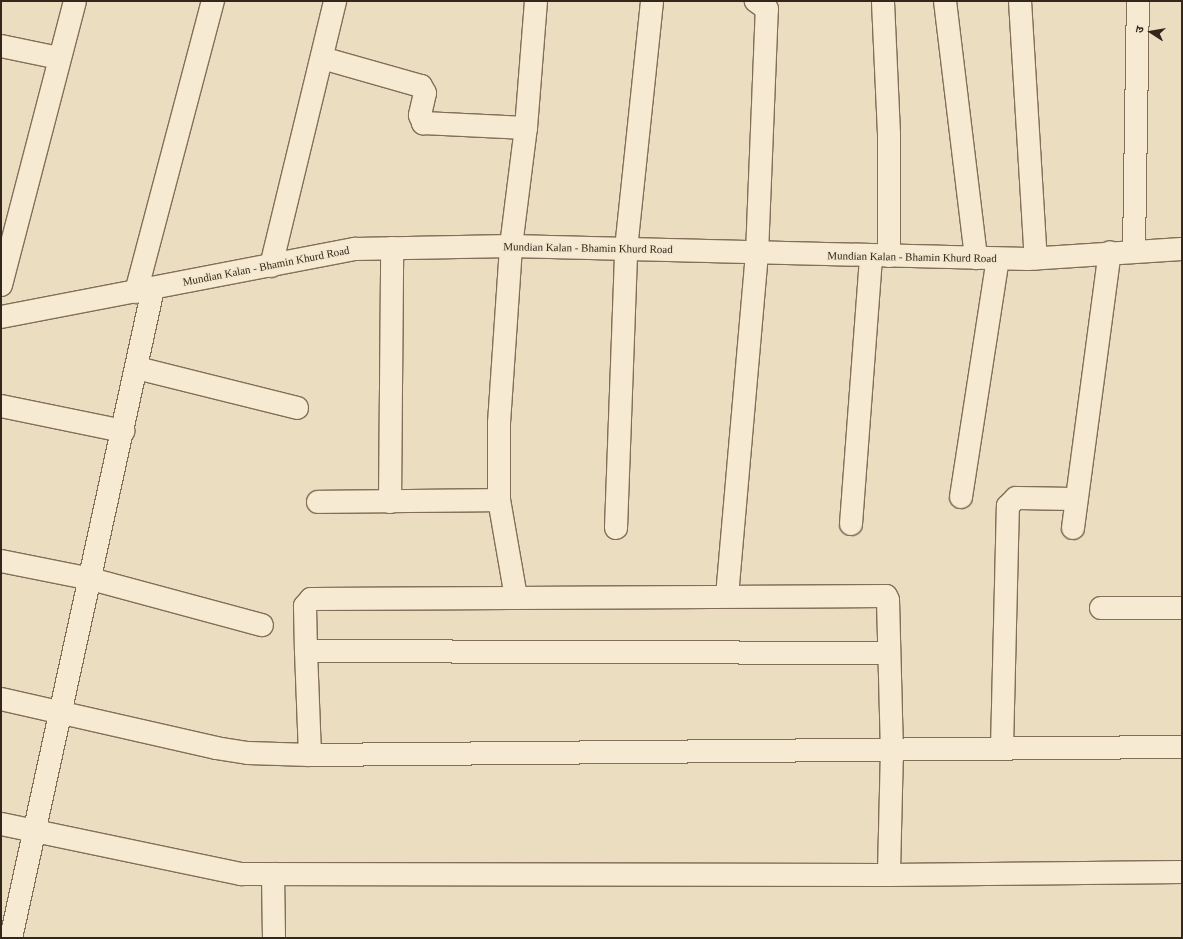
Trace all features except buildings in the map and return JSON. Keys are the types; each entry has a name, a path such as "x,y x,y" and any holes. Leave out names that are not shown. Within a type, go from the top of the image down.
{"street":[{"path":"1,285 75,1"},
{"path":"11,938 62,714 137,368 144,291 213,1"},
{"path":"271,266 335,1"},
{"path":"516,597 499,500 499,423 511,246 526,128 536,1"},
{"path":"616,528 626,249 652,1"},
{"path":"727,596 757,254 767,9 756,1"},
{"path":"945,1 976,258"},
{"path":"1020,1 1036,259"},
{"path":"1134,250 1138,1"},
{"path":"851,524 880,256 889,135 883,2"},
{"path":"1,46 59,58"},
{"path":"322,58 421,86 424,93 420,115 423,123 526,128"},
{"name":"Mundian Kalan - Bhamin Khurd Road","path":"1,317 144,291 355,249 511,246 757,254 998,259 1036,259 1134,250 1182,249"},
{"path":"390,502 392,248"},
{"path":"1073,528 1075,499 1110,252"},
{"path":"962,497 998,259"},
{"path":"137,368 297,408"},
{"path":"1,406 123,431"},
{"path":"1002,748 1008,506 1016,498 1075,499"},
{"path":"318,502 499,500"},
{"path":"1,561 91,579 262,625"},
{"path":"310,755 305,606 311,599 886,596 888,600 888,653 892,750 889,876"},
{"path":"1101,608 1182,608"},
{"path":"306,651 888,653"},
{"path":"1,699 232,752 310,755 1182,747"},
{"path":"1,824 221,872 273,874 889,876 1182,872"},
{"path":"273,874 274,938"}]}
